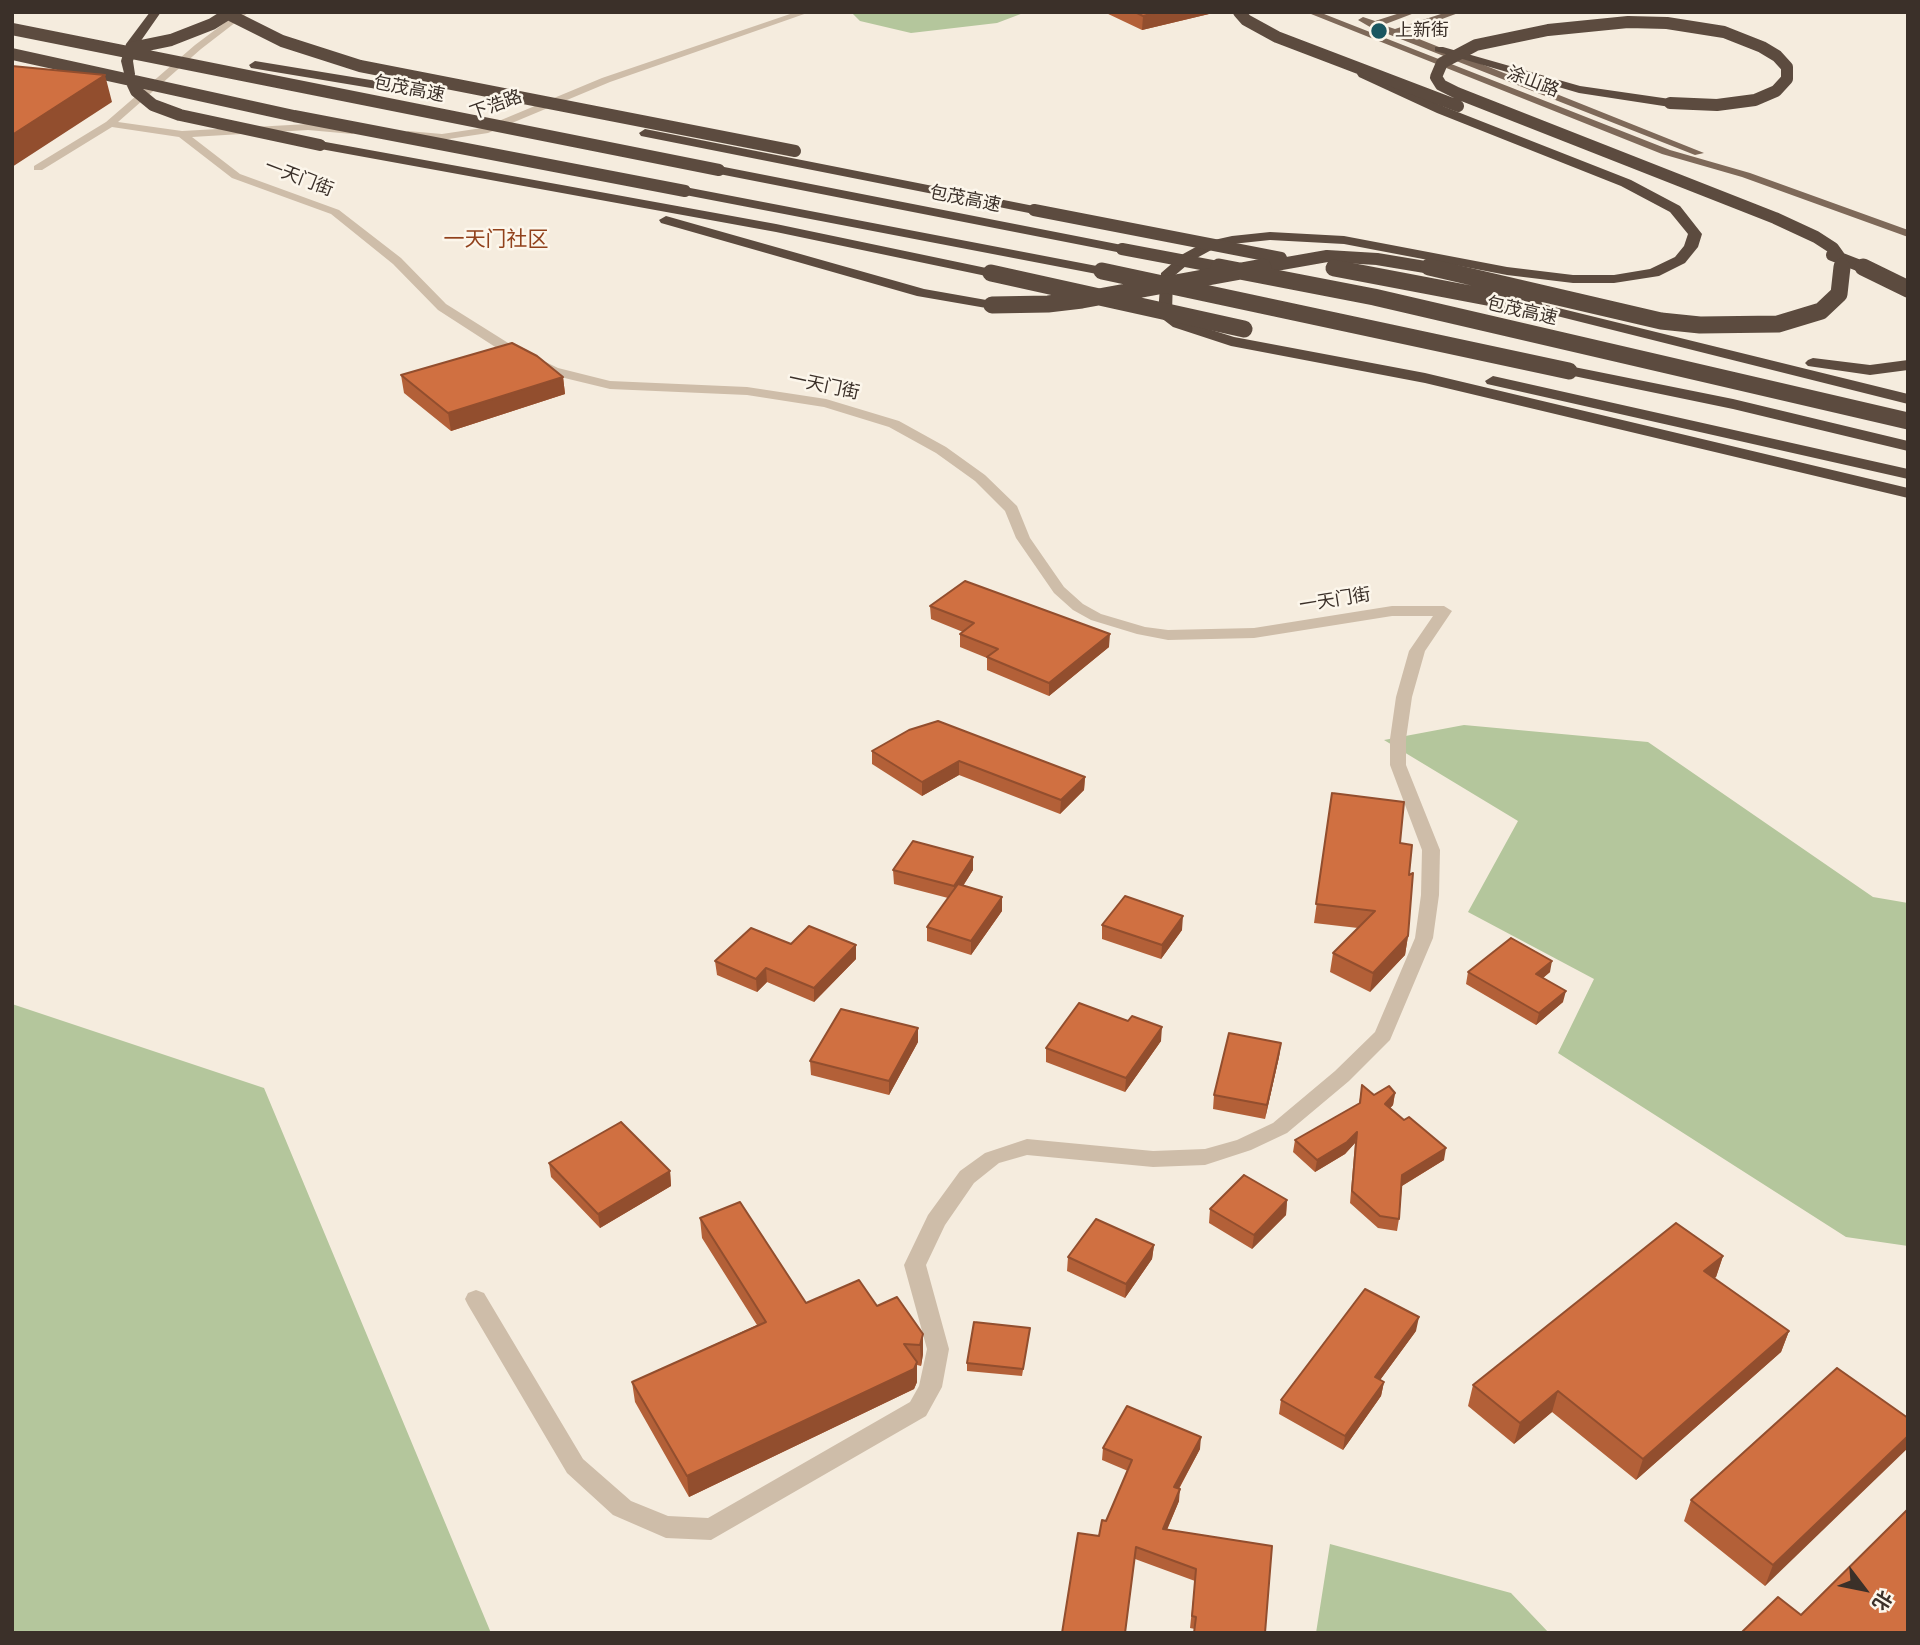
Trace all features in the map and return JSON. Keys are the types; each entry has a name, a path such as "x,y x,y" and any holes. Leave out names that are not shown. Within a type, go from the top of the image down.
{"highway":[{"path":"156,12 132,44 127,61 136,91 153,105 220,125 377,156 454,176 991,273 1774,442 1908,474"},
{"path":"224,12 282,41 360,66 1034,210 1534,306 1908,399"},
{"path":"12,64 99,56 171,40 212,24 231,12"},
{"path":"1239,12 1259,28 1441,110 1626,183 1675,209 1695,234 1691,247 1680,260 1654,273 1614,279 1560,278 1507,271 1344,240 1270,236 1232,240 1210,245 1188,257 1166,276 1165,314 1186,327 1231,341 1425,379 1908,493"},
{"path":"667,214 922,293 992,305 1048,304 1082,300 1327,256 1377,259 1423,266 1661,321 1700,325 1778,324 1821,311 1839,294 1843,262 1833,248 1816,237 1775,218 1457,93 1441,85 1436,77 1442,63 1476,45 1548,30 1628,22 1667,23 1724,33 1762,47 1777,56 1787,67 1787,79 1776,91 1755,100 1717,105 1670,103 1579,89 1439,48"},
{"name":"包茂高速","path":"12,29 1374,297 1908,421"},
{"path":"52,36 403,90"},
{"path":"12,54 294,116 1102,271 1733,404 1908,446"},
{"path":"1333,60 1457,106 1887,277 1908,289"},
{"path":"483,104 789,156"},
{"path":"1637,331 1827,366 1870,370 1908,365"}],"main road":[{"name":"涂山路","path":"1310,12 1666,152 1746,175 1908,233"},
{"name":"涂山路","path":"1341,12 1682,144 1746,175"},
{"path":"1356,30 1413,12"},
{"path":"1376,38 1457,12"}],"street":[{"path":"38,168 110,124 198,47 245,12"},
{"name":"下浩路","path":"110,124 182,134 307,127 442,137 484,131 606,80 806,12"},
{"name":"一天门街","path":"182,134 236,176 335,212 397,261 442,307 508,349 553,371 610,385 760,393 826,403 894,424 941,450 980,478 1013,509 1023,538 1059,590 1078,607 1096,617 1143,631 1168,635 1254,633 1392,611 1444,611 1418,651 1404,697 1398,739 1398,765 1431,850 1430,895 1423,938 1383,1035 1342,1076 1280,1128 1244,1145 1205,1157 1153,1160 1027,1147 992,1158 967,1177 936,1221 915,1265 938,1349 930,1387 918,1409 711,1530 666,1527 622,1508 575,1466 476,1299"}],"green space":[{"path":"851,12 1026,12 997,23 911,33 860,21"},
{"path":"1464,725 1648,742 1873,897 1908,903 1908,1246 1846,1237 1558,1053 1594,979 1468,912 1518,821 1384,740"},
{"path":"12,1004 264,1088 491,1633 12,1633"},
{"path":"1330,1544 1511,1593 1549,1633 1316,1633"}],"building":[{"path":"1135,12 1158,12 1143,16"},
{"path":"12,66 105,75 12,135"},
{"path":"512,343 537,356 563,377 448,413 401,375"},
{"path":"965,581 1110,634 1049,683 987,657 998,649 960,634 974,623 930,606"},
{"path":"938,721 1085,777 1061,800 959,761 922,782 872,751 909,730"},
{"path":"1332,793 1404,802 1400,843 1412,845 1409,875 1413,873 1408,936 1373,973 1333,953 1375,911 1316,904"},
{"path":"913,841 973,857 954,886 893,870"},
{"path":"958,884 1002,897 971,941 927,927"},
{"path":"1125,896 1183,916 1162,945 1102,925"},
{"path":"809,926 856,945 814,988 766,968 756,979 715,961 751,928 791,944"},
{"path":"1511,938 1552,961 1536,974 1566,991 1539,1013 1468,972"},
{"path":"1079,1003 1128,1021 1132,1016 1162,1027 1126,1078 1046,1048"},
{"path":"841,1009 918,1028 889,1081 810,1061"},
{"path":"1229,1033 1281,1043 1267,1105 1214,1095"},
{"path":"1362,1085 1374,1095 1389,1086 1395,1093 1385,1104 1404,1120 1409,1117 1446,1148 1402,1175 1399,1219 1380,1216 1352,1191 1357,1132 1347,1142 1317,1160 1295,1140 1360,1103"},
{"path":"621,1122 670,1171 598,1214 549,1163"},
{"path":"1244,1175 1287,1200 1254,1235 1210,1209"},
{"path":"740,1202 806,1303 859,1280 877,1306 897,1297 923,1334 920,1345 904,1344 917,1362 914,1369 687,1476 632,1382 766,1322 700,1218"},
{"path":"1096,1219 1154,1245 1126,1284 1068,1257"},
{"path":"1676,1223 1723,1256 1704,1271 1789,1331 1643,1459 1558,1391 1520,1423 1473,1385"},
{"path":"1365,1289 1419,1317 1375,1377 1384,1382 1345,1436 1281,1400"},
{"path":"974,1322 1030,1328 1023,1369 967,1363"},
{"path":"1837,1368 1908,1418 1908,1436 1773,1565 1691,1500"},
{"path":"1127,1406 1201,1437 1174,1487 1180,1489 1163,1529 1272,1546 1265,1633 1194,1633 1196,1617 1192,1616 1196,1569 1136,1547 1125,1633 1062,1633 1078,1533 1099,1536 1102,1520 1106,1521 1132,1460 1103,1448"},
{"path":"1908,1509 1908,1633 1741,1633 1778,1597 1801,1615"}],"place":[{"name":"上新街","path":"1379,31"}],"district":[{"name":"一天门社区","path":"496,240"}]}
